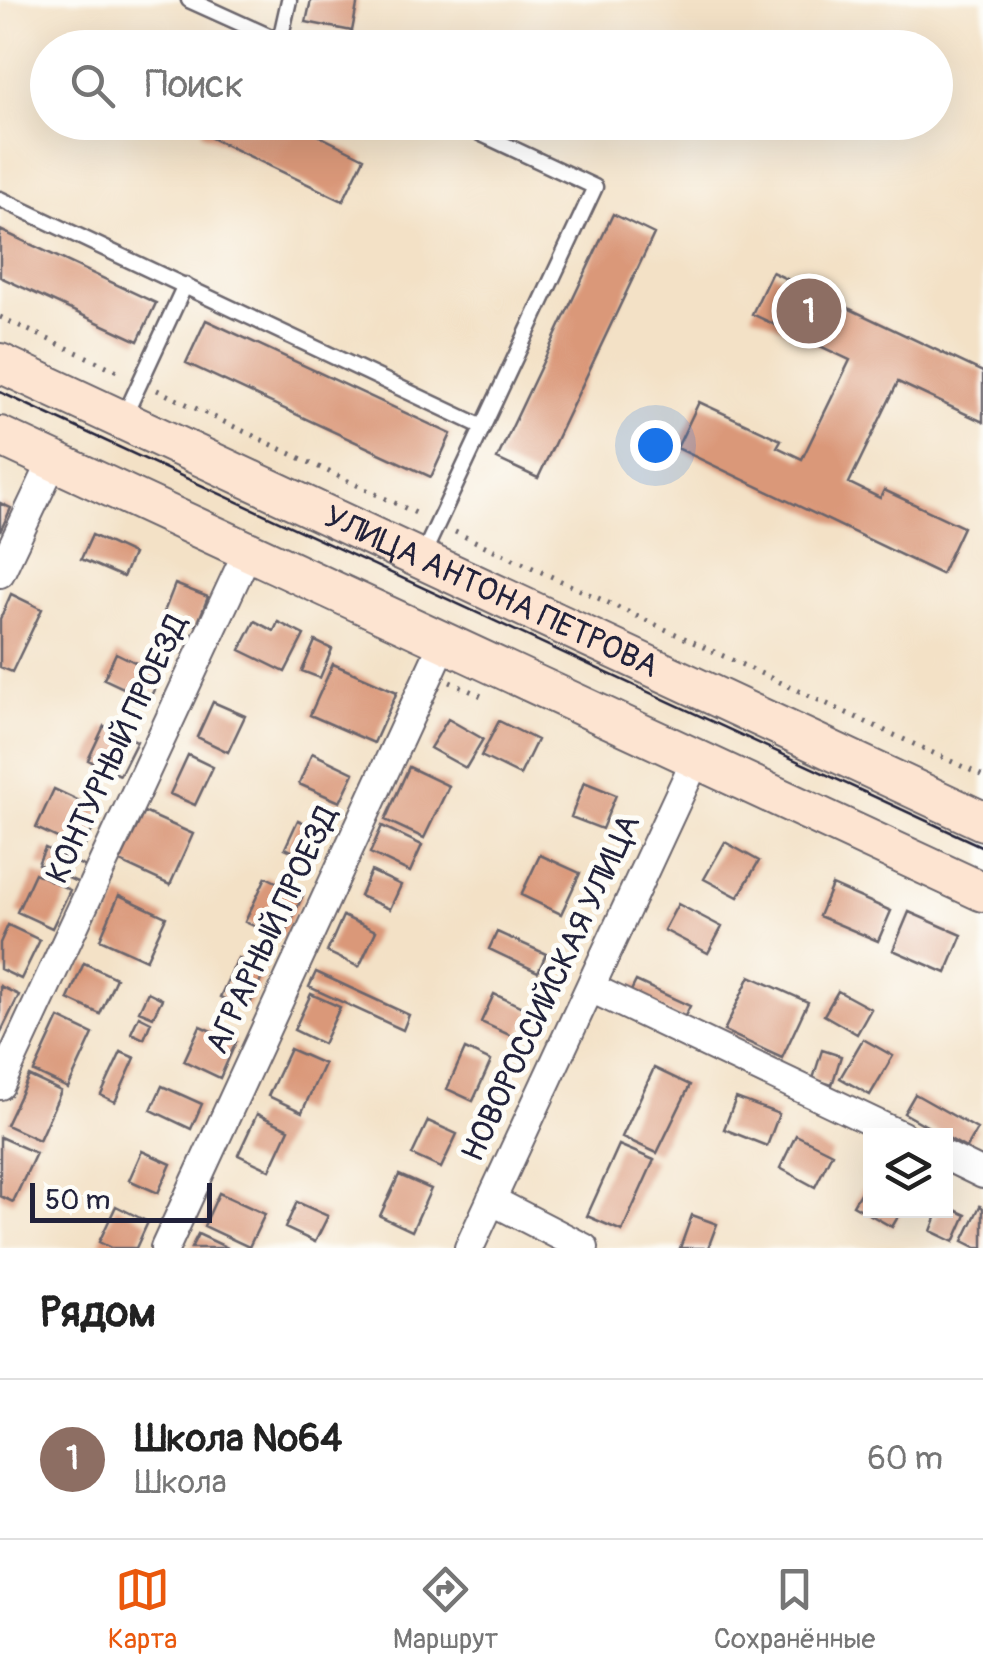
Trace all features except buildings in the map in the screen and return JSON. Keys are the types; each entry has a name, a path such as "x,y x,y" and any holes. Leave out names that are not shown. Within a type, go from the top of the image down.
{"main road":[{"name":"УЛИЦА АНТОНА ПЕТРОВА","path":"0,363 983,821"},
{"name":"УЛИЦА АНТОНА ПЕТРОВА","path":"0,436 983,892"}],"street":[{"path":"0,573 53,460"},
{"name":"КОНТУРНЫЙ ПРОЕЗД","path":"0,1086 248,551"},
{"name":"АГРАРНЫЙ ПРОЕЗД","path":"165,1248 444,642"},
{"name":"НОВОРОССИЙСКАЯ УЛИЦА","path":"469,1248 696,758"},
{"path":"592,988 885,1128"},
{"path":"953,1159 983,1174"},
{"path":"491,1200 584,1248"}],"lane":[{"path":"189,0 257,30"},
{"path":"282,30 289,0"},
{"path":"420,560 595,187 494,140"},
{"path":"0,199 483,427"},
{"path":"123,420 186,285"}],"path":[{"path":"0,317 983,776"}],"tram line":[{"path":"0,392 983,847"}],"place":[{"name":"Школа №64","path":"809,311"}]}
